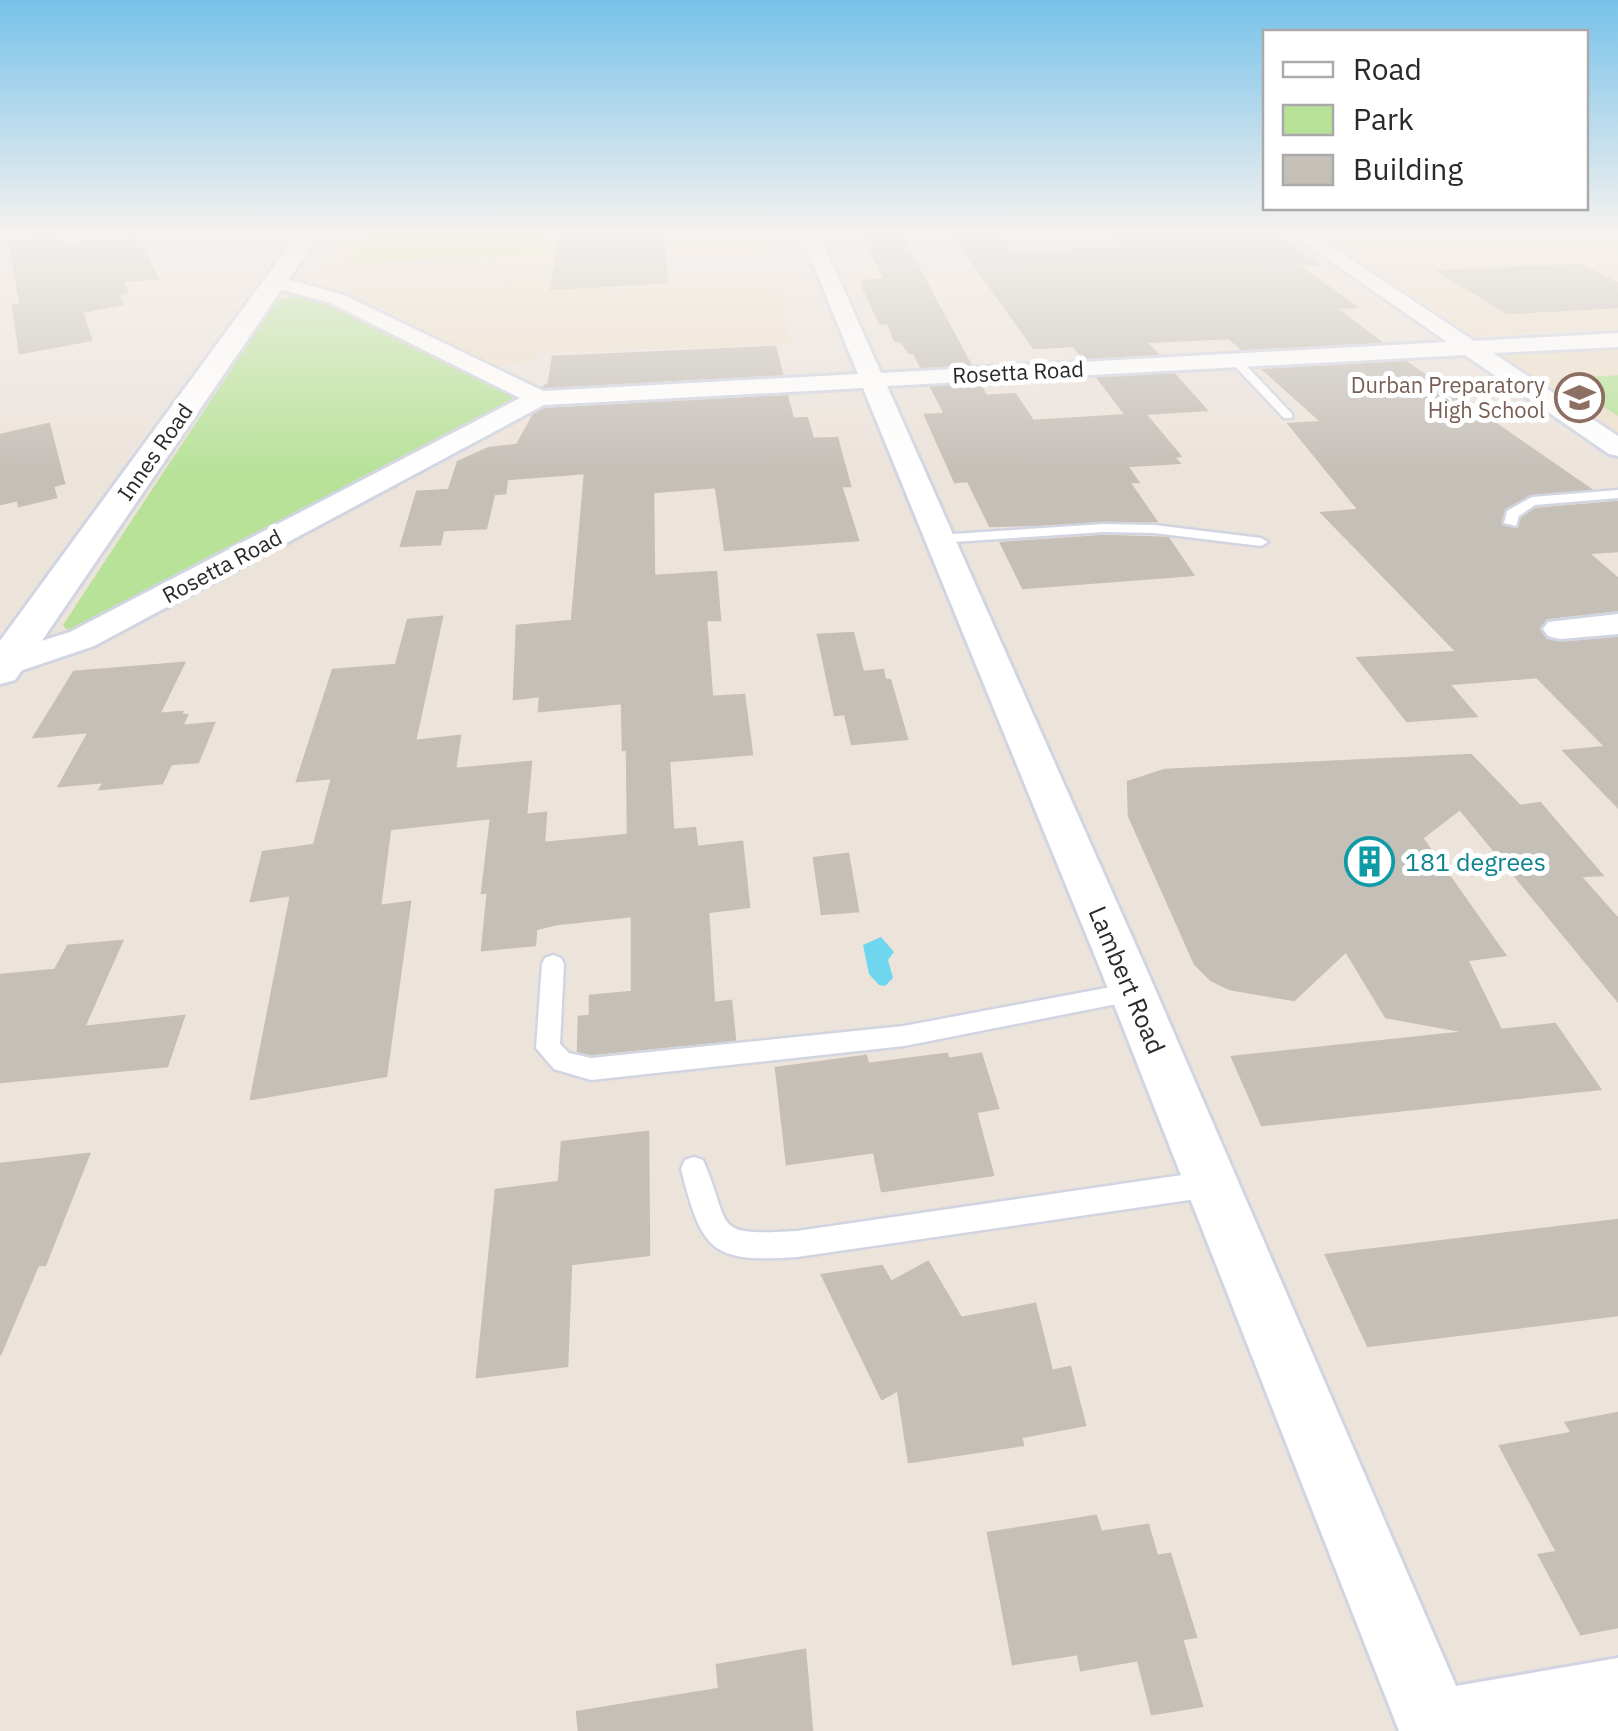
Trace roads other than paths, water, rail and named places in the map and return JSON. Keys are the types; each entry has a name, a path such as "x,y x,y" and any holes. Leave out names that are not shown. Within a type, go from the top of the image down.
{"street":[{"name":"Innes Road","path":"2,668 252,313"},
{"name":"Rosetta Road","path":"366,313 539,398"},
{"name":"Lambert Road","path":"842,313 1132,992 1436,1729"},
{"path":"1414,313 1618,448"},
{"name":"Rosetta Road","path":"2,668 49,653 100,630 539,398 1618,340"},
{"path":"1560,629 1618,624"},
{"path":"1436,1729 1618,1696"}],"lane":[{"path":"1235,360 1288,416"},
{"path":"1512,523 1512,514 1532,501 1618,494"},
{"path":"938,540 1104,528 1261,542"},
{"path":"553,964 548,1048 562,1062 590,1069 631,1068 904,1036 1132,992"},
{"path":"694,1169 708,1226 724,1239 750,1247 817,1241 1212,1184"}],"water":[{"path":"881,937 894,952 888,960 893,978 885,986 869,974 863,945"}],"place":[{"name":"Durban Preparatory High School","path":"1580,398"},
{"name":"181 degrees","path":"1370,862"}]}
